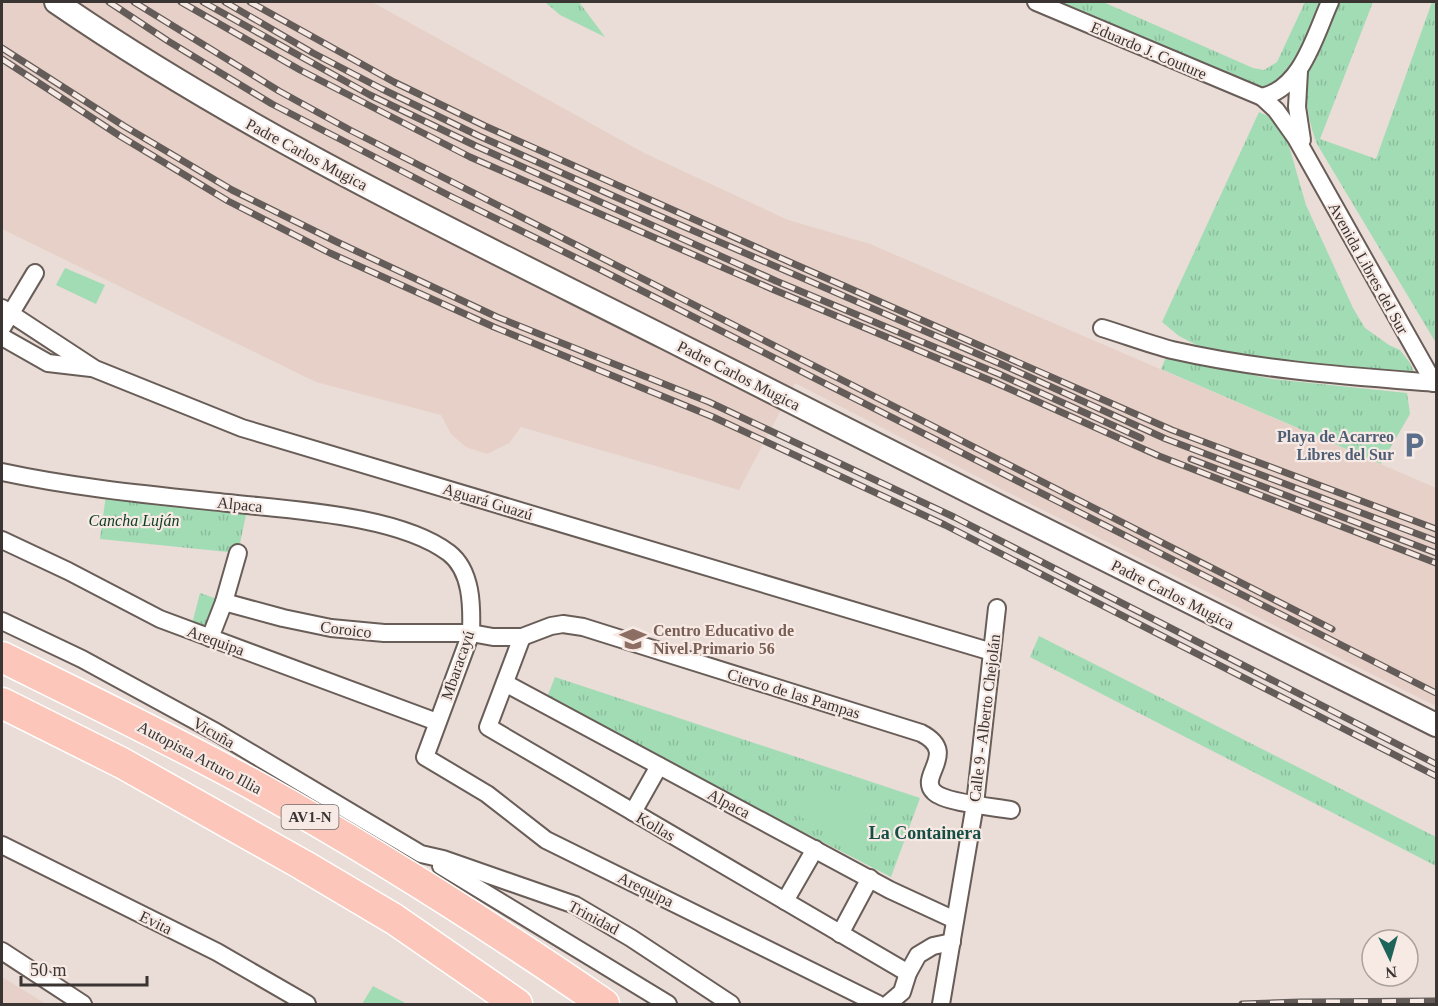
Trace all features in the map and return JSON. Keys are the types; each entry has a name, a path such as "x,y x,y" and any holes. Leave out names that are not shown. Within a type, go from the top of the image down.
{"highway":[{"name":"Autopista Arturo Illia","path":"2,657 146,728 260,788 468,913 604,1005"},
{"name":"AV1-N","path":"2,703 122,763 303,865 394,919 517,1005"}],"street":[{"name":"Padre Carlos Mugica","path":"56,2 218,104 340,173 1021,518 1437,725"},
{"name":"Eduardo J. Couture","path":"1036,2 1262,97"},
{"path":"1262,97 1273,95 1289,84 1300,68 1330,2"},
{"name":"Avenida Libres del Sur","path":"1300,68 1296,107 1305,153"},
{"name":"Avenida Libres del Sur","path":"1262,97 1281,117 1305,153 1435,383"},
{"path":"4,317 35,273"},
{"name":"Aguará Guazú","path":"4,317 95,369 242,428 992,652"},
{"path":"1102,328 1171,349 1215,358 1337,375 1435,383"},
{"path":"2,337 48,363 95,369"},
{"name":"Alpaca","path":"2,472 98,489 357,518 424,538 450,554 464,571"},
{"name":"Arequipa","path":"2,540 69,571 160,619 437,722"},
{"path":"210,638 224,602 238,553"},
{"name":"Mbaracayú","path":"425,757 471,633 472,616 464,571"},
{"name":"Coroico","path":"224,602 331,628 384,633 471,633"},
{"name":"Calle 9 - Alberto Chejolán","path":"941,1005 975,804 997,608"},
{"name":"Vicuña","path":"2,621 82,659 216,732 668,1005"},
{"name":"Ciervo de las Pampas","path":"522,636 563,624 583,627 921,733 933,739 937,744 938,759 929,786 934,793 948,799 1011,810"},
{"path":"471,633 493,637 522,636"},
{"name":"Kollas","path":"522,636 488,727 908,973"},
{"name":"Alpaca","path":"505,683 870,879 955,920"},
{"name":"Arequipa","path":"425,757 487,794 546,840 878,1005"},
{"path":"633,812 659,765"},
{"name":"Evita","path":"2,845 217,952 307,1005"},
{"path":"785,901 815,849"},
{"name":"Vicuña","path":"421,854 442,859"},
{"name":"Trinidad","path":"442,859 574,905 631,938 731,1005"},
{"path":"840,934 870,879"},
{"path":"888,1005 902,992 908,973 918,955 933,946 952,942"},
{"path":"2,951 84,1005"}],"shaded area":[{"path":"2,2 372,2 644,153 788,220 870,244 1436,488 1436,706 1027,502 795,383 739,490 521,427 509,443 487,454 466,447 451,434 441,415 316,382 2,229"},
{"path":"2,977 46,1004 2,1004"}],"green space":[{"path":"545,2 579,2 605,37 560,15"},
{"path":"1059,2 1103,2 1253,68 1264,70 1277,62 1305,2 1325,2 1291,74 1266,88 1247,85"},
{"path":"1336,2 1373,2 1320,139 1376,159 1432,2 1436,2 1436,343 1313,134 1306,101 1306,78 1311,57"},
{"path":"1259,112 1275,119 1285,132 1306,205 1353,308 1365,328 1400,350 1410,363 1417,378 1212,353 1179,336 1162,322"},
{"path":"65,268 105,285 96,304 56,285"},
{"path":"1166,357 1272,379 1407,393 1410,414 1381,464 1161,369"},
{"name":"Cancha Luján","path":"106,495 247,510 238,553 100,539"},
{"path":"200,593 220,600 209,632 192,624"},
{"path":"1039,636 1436,837 1436,866 1030,657"},
{"path":"555,677 920,798 891,877 546,700"},
{"path":"813,781 874,807 862,848 799,816"},
{"path":"373,986 407,1004 362,1004"}],"railway":[{"path":"109,2 272,104 1436,693"},
{"path":"134,2 279,91 350,130 1332,629"},
{"path":"181,2 300,70 470,157 772,289 994,382 1159,456 1436,563"},
{"path":"203,2 370,95 476,146 776,281 999,374 1141,438"},
{"path":"225,2 313,53 382,89 479,136 618,198 1003,365 1166,439 1436,541"},
{"path":"250,2 394,82 485,126 785,260 1172,430 1436,529"},
{"path":"2,48 124,126 232,190 497,317 709,402 954,517 1436,764"},
{"path":"2,59 120,136 228,201 330,253 494,327 713,417 945,525 1436,776"},
{"path":"1191,459 1436,553"},
{"path":"1242,1004 1436,1001"}],"place":[{"name":"Playa de Acarreo Libres del Sur","path":"1414,445"},
{"name":"Centro Educativo de Nivel Primario 56","path":"633,639"}],"district":[{"name":"La Containera","path":"925,833"}]}
